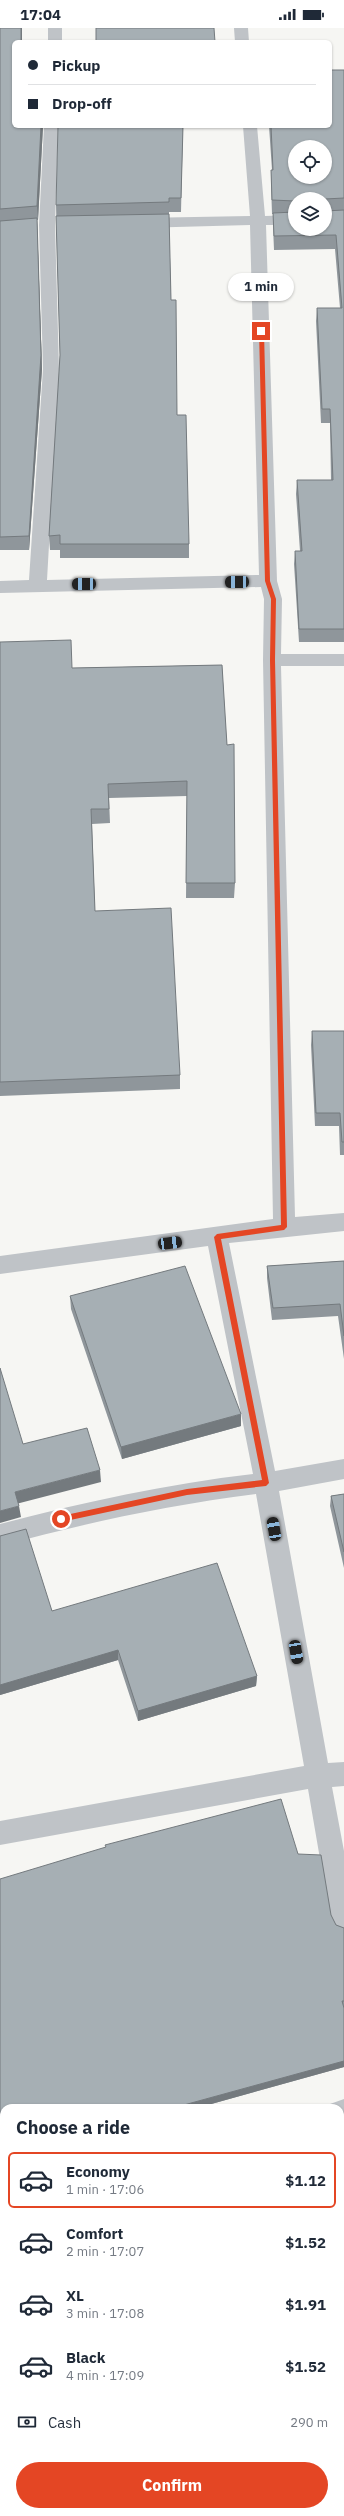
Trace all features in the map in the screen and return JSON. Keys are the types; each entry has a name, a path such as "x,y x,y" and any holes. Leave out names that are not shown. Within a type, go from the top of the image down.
{"street":[{"path":"55,40 56,28"},
{"path":"241,28 242,40"},
{"path":"38,585 51,369 47,225 51,128"},
{"path":"250,128 258,222 268,581 273,599 272,660 284,1227"},
{"path":"125,224 288,220"},
{"path":"0,587 268,581"},
{"path":"272,660 344,660"},
{"path":"0,1265 284,1227 344,1222"},
{"path":"217,1237 266,1483 344,1923"},
{"path":"0,1535 76,1515 187,1492 266,1483 344,1469"},
{"path":"0,1833 318,1775 344,1774"}],"building":[{"path":"0,28 21,28 21,40 12,40 12,128 41,128 37,206 0,209"},
{"path":"96,28 214,28 215,40 96,40"},
{"path":"332,70 344,70 344,198 332,199 332,192 288,192 288,201 272,200 271,170 273,170 271,128 332,128"},
{"path":"58,128 183,128 181,198 169,198 169,202 56,205"},
{"path":"344,210 344,629 299,629 295,551 302,551 297,480 333,480 330,409 322,409 317,308 342,308 336,235 332,235 332,211"},
{"path":"288,212 288,236 274,236 273,213"},
{"path":"169,214 171,300 176,300 177,415 186,415 189,544 60,544 60,535 49,536 60,355 56,216"},
{"path":"37,218 41,355 29,536 0,537 0,221"},
{"path":"71,640 72,668 222,665 227,745 234,744 235,883 186,883 187,781 108,784 109,809 91,809 95,911 171,908 180,1075 0,1082 0,642"},
{"path":"312,1031 344,1031 344,1142 342,1142 340,1113 316,1113"},
{"path":"344,1261 344,1336 340,1304 273,1308 267,1266"},
{"path":"185,1266 241,1414 121,1447 70,1296"},
{"path":"0,1368 23,1444 87,1428 100,1470 15,1492 19,1506 0,1511"},
{"path":"344,1494 344,1552 331,1496"},
{"path":"26,1529 52,1611 217,1563 257,1676 138,1711 118,1650 0,1685 0,1536"},
{"path":"281,1799 298,1854 321,1855 331,1915 336,1925 344,1928 344,2001 342,2001 344,2008 344,2061 188,2104 0,2104 0,1879 106,1847 105,1845"}],"route":[{"path":"61,1519 187,1492 266,1483 217,1237 284,1227 272,660 273,599 268,581 261,331"}]}
